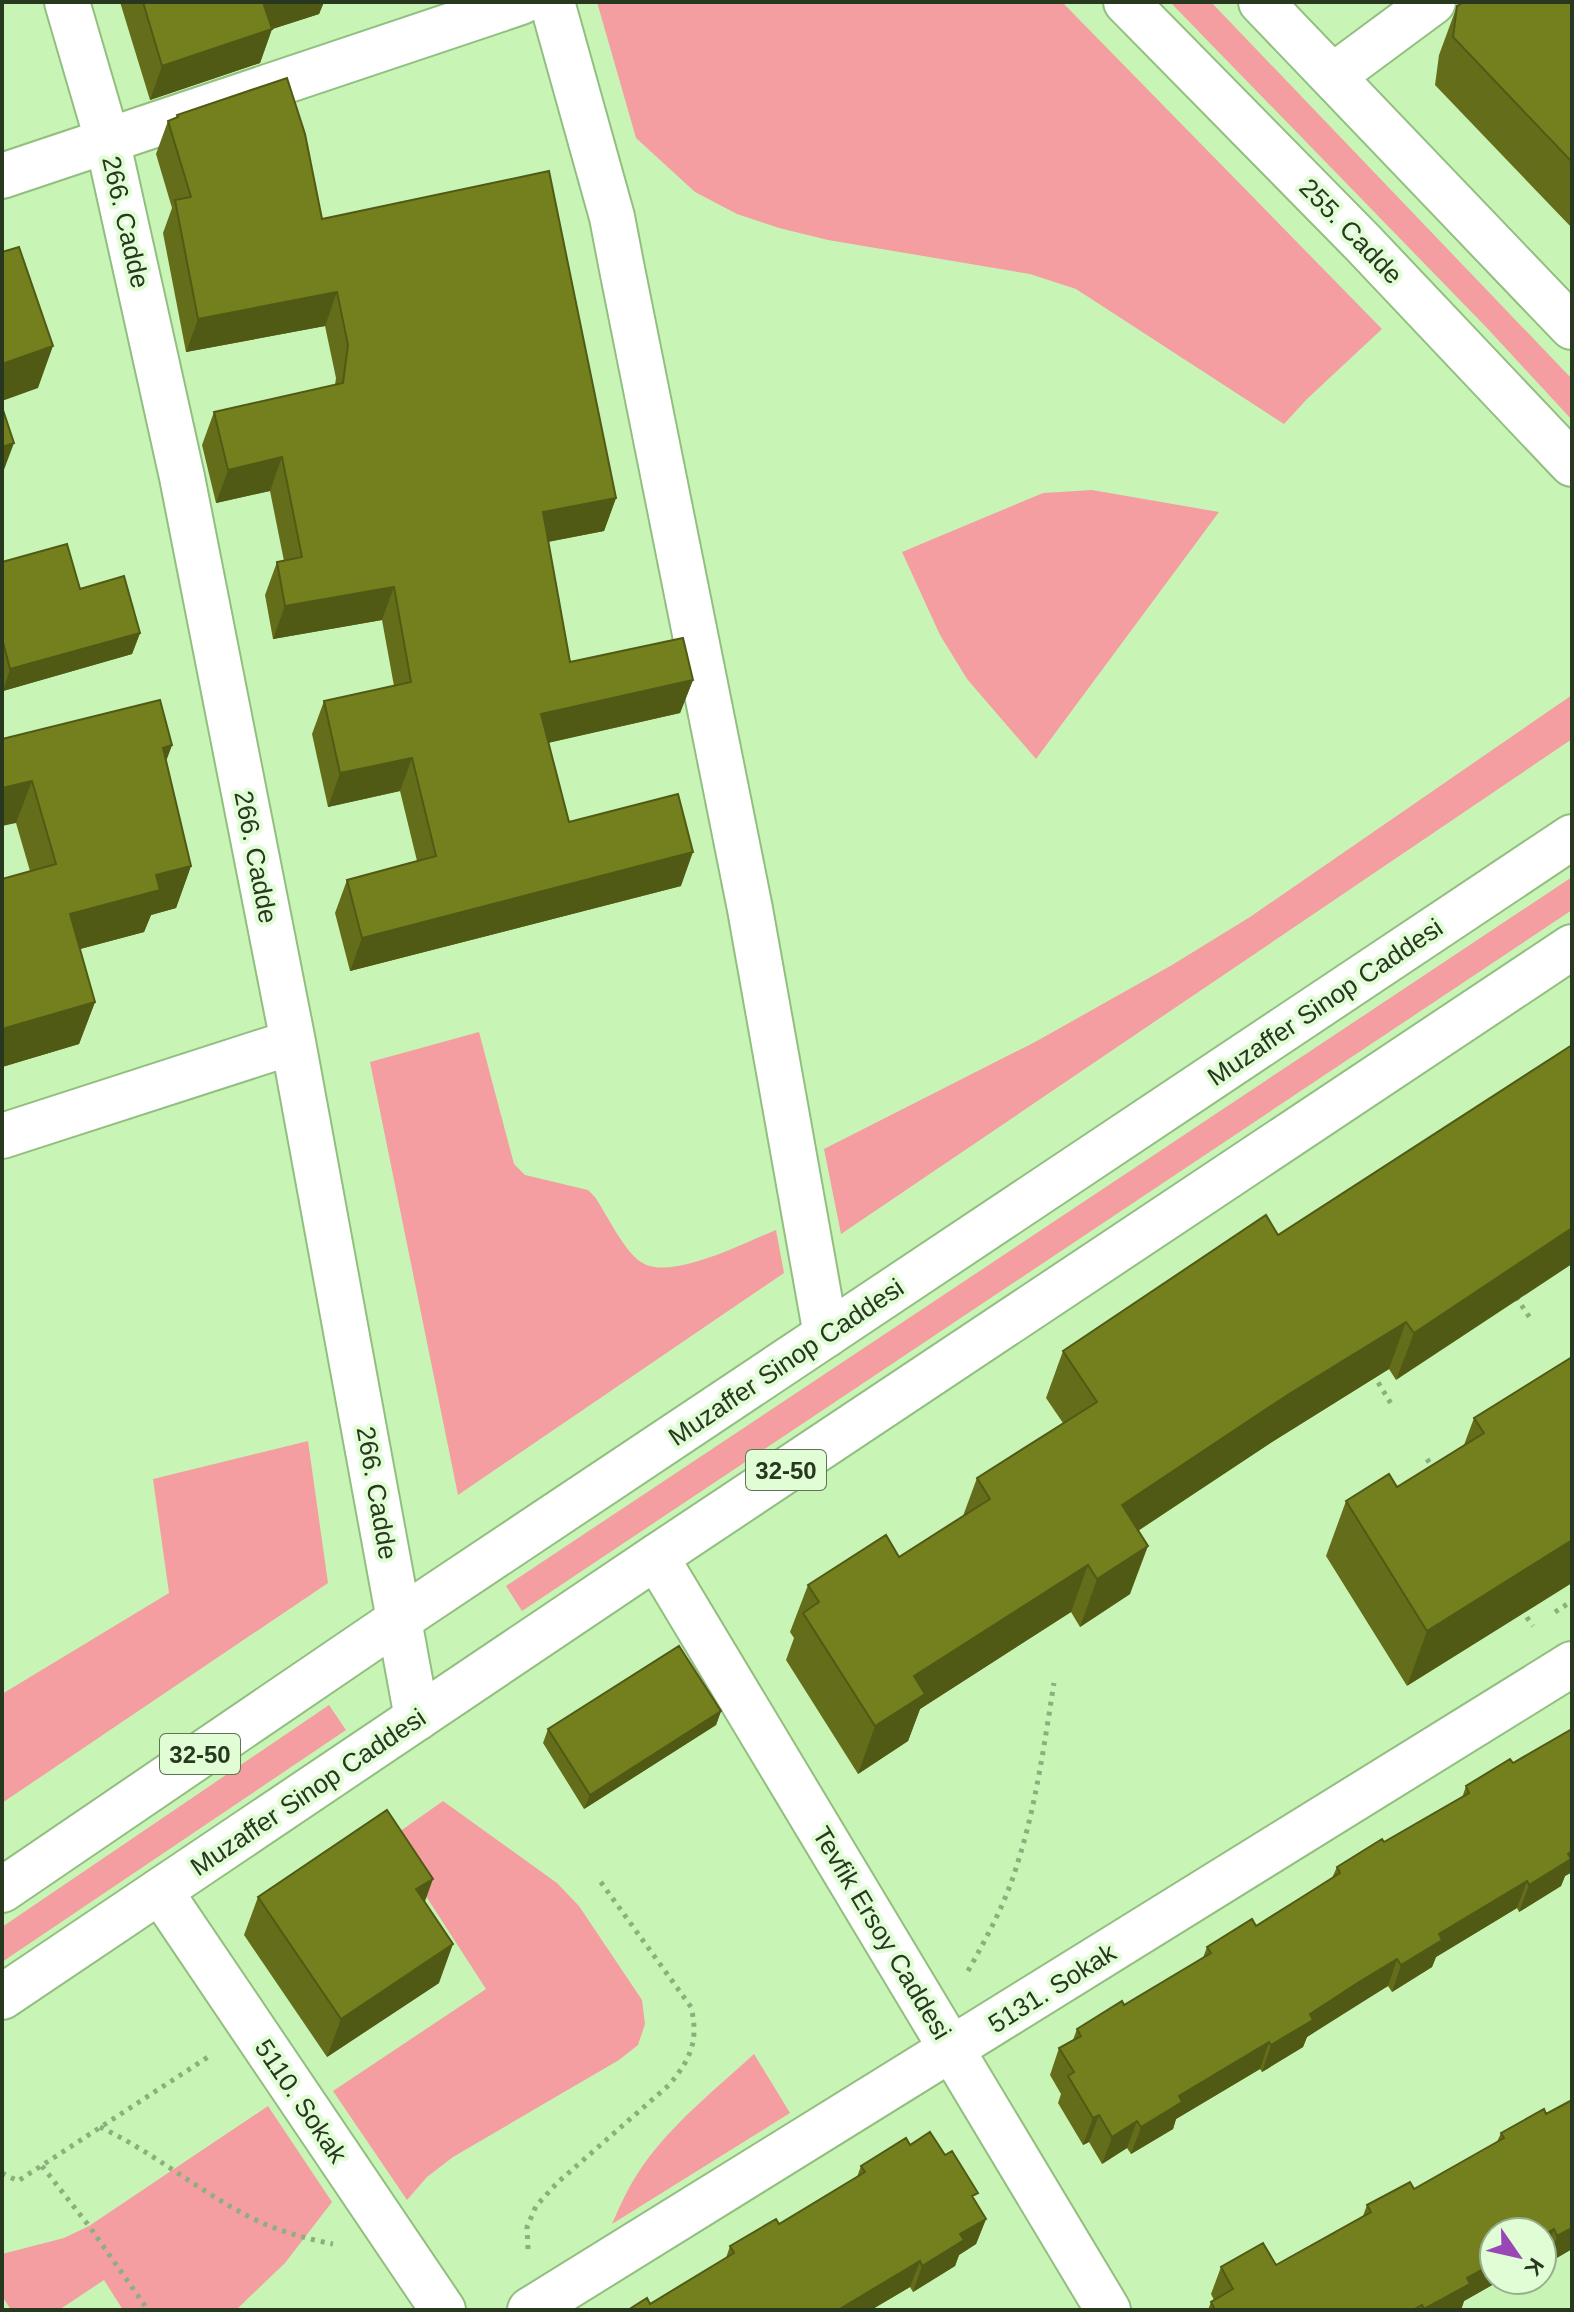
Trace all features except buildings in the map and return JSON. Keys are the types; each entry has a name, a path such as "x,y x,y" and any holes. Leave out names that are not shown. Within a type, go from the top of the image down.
{"main road":[{"name":"266. Cadde","path":"67,2 107,139 182,477 293,1042 417,1718"},
{"path":"2,176 521,2"},
{"path":"552,2 612,217 626,283 750,909 826,1335"},
{"name":"255. Cadde","path":"1126,2 1363,243 1572,464"},
{"path":"1261,2 1572,327"},
{"path":"1333,76 1433,2"},
{"name":"Muzaffer Sinop Caddesi","path":"2,1890 400,1619 1572,837"},
{"name":"Muzaffer Sinop Caddesi","path":"2,1997 1572,947"},
{"path":"2,1136 293,1042"},
{"name":"Tevfik Ersoy Caddesi","path":"656,1557 1108,2310"},
{"name":"5131. Sokak","path":"530,2310 945,2038 1572,1664"},
{"name":"5110. Sokak","path":"160,1891 443,2310"}],"path":[{"path":"1513,1292 1530,1318"},
{"path":"1369,1368 1393,1407"},
{"path":"1427,1459 1443,1484"},
{"path":"1516,1600 1532,1626 1572,1601"},
{"path":"945,2038 1017,1866 1036,1794 1054,1683"},
{"path":"528,2255 527,2227 536,2206 557,2183 669,2085 692,2050 696,2026 691,2007 600,1881"},
{"path":"2,2173 18,2181 252,2027"},
{"path":"100,2127 146,2151 246,2215 270,2226 322,2242 408,2259"},
{"path":"42,2166 148,2310"}],"shaded area":[{"path":"597,2 1062,2 1382,329 1284,424 1076,289 1030,274 828,240 737,214 695,192 636,138"},
{"path":"1170,2 1211,2 1572,379 1572,420 1487,328"},
{"path":"1092,490 1219,512 1036,759 967,679 940,635 902,552 1043,493"},
{"path":"1572,695 1572,739 841,1234 824,1149 1035,1042 1172,965 1250,917"},
{"path":"1572,877 1572,910 522,1611 506,1586"},
{"path":"479,1032 514,1164 525,1175 588,1190 635,1257 654,1267 689,1264 776,1230 784,1273 458,1495 370,1062"},
{"path":"308,1441 328,1583 2,1803 2,1694 169,1593 153,1479"},
{"path":"329,1705 346,1730 2,1962 2,1927"},
{"path":"443,1801 557,1883 579,1906 642,2000 645,2024 638,2045 619,2060 453,2157 427,2177 407,2200 333,2091 486,1989 389,1839"},
{"path":"754,2054 790,2113 612,2224 635,2178 668,2134"},
{"path":"268,2106 332,2202 285,2263 236,2310 123,2310 104,2280 59,2310 11,2310 2,2296 2,2254 64,2238 89,2226"}]}
